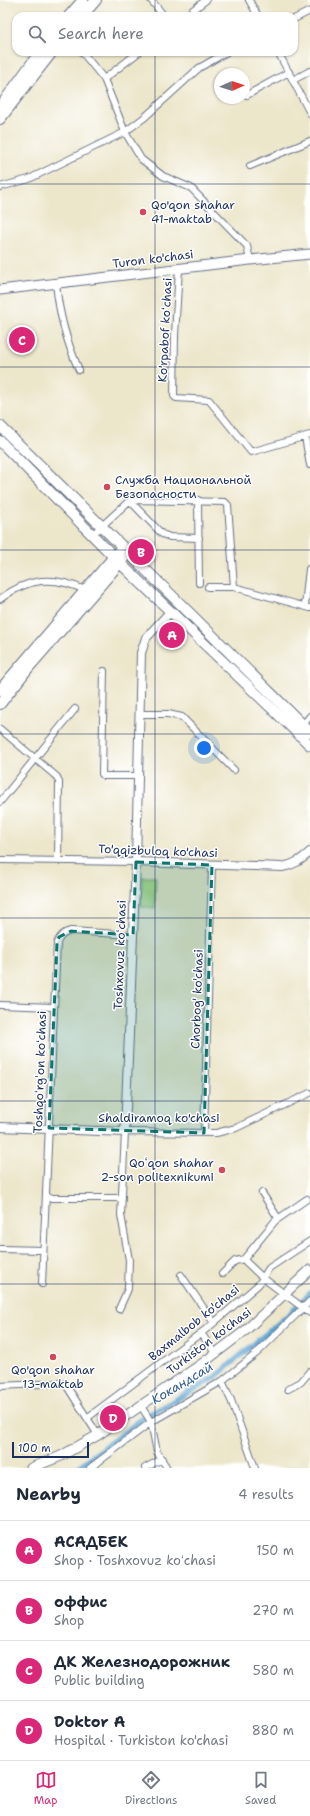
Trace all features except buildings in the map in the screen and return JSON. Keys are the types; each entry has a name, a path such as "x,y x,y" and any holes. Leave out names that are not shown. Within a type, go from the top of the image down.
{"main road":[{"path":"72,12 82,0"},
{"path":"86,12 96,0"},
{"path":"0,119 4,106 37,56"},
{"path":"4,106 48,56"},
{"name":"Turon ko'chasi","path":"0,290 179,268 310,254"},
{"path":"0,426 306,728"},
{"path":"0,442 116,559 310,746"},
{"path":"0,690 85,590 125,551"},
{"path":"0,704 116,559"},
{"name":"Turkiston ko'chasi","path":"31,1468 61,1456 143,1408 246,1330 310,1270"}],"street":[{"path":"151,0 161,12"},
{"path":"190,12 206,0"},
{"path":"249,0 256,12"},
{"path":"298,17 310,11"},
{"path":"85,56 104,79 125,132 141,159 163,176 191,188 247,246 250,260"},
{"path":"104,79 134,56"},
{"path":"0,187 29,179 125,132 145,117 199,68 220,56"},
{"path":"280,56 310,113"},
{"path":"293,80 310,71"},
{"path":"250,93 289,72"},
{"path":"250,166 310,141"},
{"name":"Ko'rpabof koʻchasi","path":"179,268 174,396 176,398 209,400 251,452 308,436"},
{"path":"56,283 61,322 79,370"},
{"path":"308,436 310,465"},
{"path":"92,535 130,501 198,500 225,502 228,505 234,587"},
{"path":"198,500 199,583"},
{"path":"130,501 162,534 170,537 199,538"},
{"path":"208,587 234,587 308,607 309,569"},
{"path":"0,599 24,584 49,579 69,582 85,590"},
{"name":"Toshxovuz koʻchasi","path":"119,1309 128,1289 129,1260 121,1215 121,1198 134,935 141,653 146,638 171,611"},
{"path":"104,671 103,775 138,776"},
{"path":"0,802 75,709"},
{"path":"140,714 179,715 234,770"},
{"path":"306,728 310,716"},
{"path":"0,729 58,779 58,861"},
{"name":"To'qqizbuloq ko'chasi","path":"0,860 136,862 282,867 291,865 301,860 310,852"},
{"name":"Chorbog' ko'chasi","path":"204,1133 212,865"},
{"name":"Toshqoʻrgʻon koʻchasi","path":"42,1284 57,943 59,937 65,933 71,932 134,935"},
{"path":"0,1005 53,1007"},
{"name":"Shaldiramoq ko'chasi","path":"0,1127 125,1132 216,1133 236,1128 310,1093"},
{"path":"262,1193 278,1218"},
{"path":"46,1198 121,1198"},
{"path":"222,1274 235,1261 244,1259 278,1218 307,1199"},
{"name":"Baxmalbob ko'chasi","path":"87,1418 214,1323 259,1284 269,1268 310,1241"},
{"path":"0,1249 43,1250"},
{"path":"244,1259 263,1278 310,1313"},
{"path":"180,1275 214,1323"},
{"path":"93,1466 150,1422 222,1381 257,1353 310,1301"},
{"path":"200,1333 215,1353"},
{"path":"288,1389 301,1382 310,1371"},
{"path":"222,1381 232,1400 255,1468"},
{"path":"0,1386 61,1383 66,1385 98,1435"},
{"path":"143,1408 150,1422 157,1452 167,1468"},
{"path":"145,1468 162,1459"}],"highlighted area":[{"path":"136,862 212,865 204,1133 49,1128 57,943 59,937 71,931 133,935"}],"green space":[{"path":"142,877 156,877 155,908 141,907"}],"waterway":[{"name":"Кокандсай","path":"77,1468 143,1418 214,1378 292,1312 310,1293"}],"place":[{"name":"Qo'qon shahar 41-maktab","path":"143,212"},
{"name":"ДК Железнодорожник","path":"22,340"},
{"name":"Служба Национальной Безопасности","path":"107,487"},
{"name":"оффис","path":"141,552"},
{"name":"АСАДБЕК","path":"172,635"},
{"name":"Qoʻqon shahar 2-son politexnikumi","path":"222,1170"},
{"name":"Qo'qon shahar 13-maktab","path":"53,1357"},
{"name":"Doktor A","path":"113,1418"}]}
